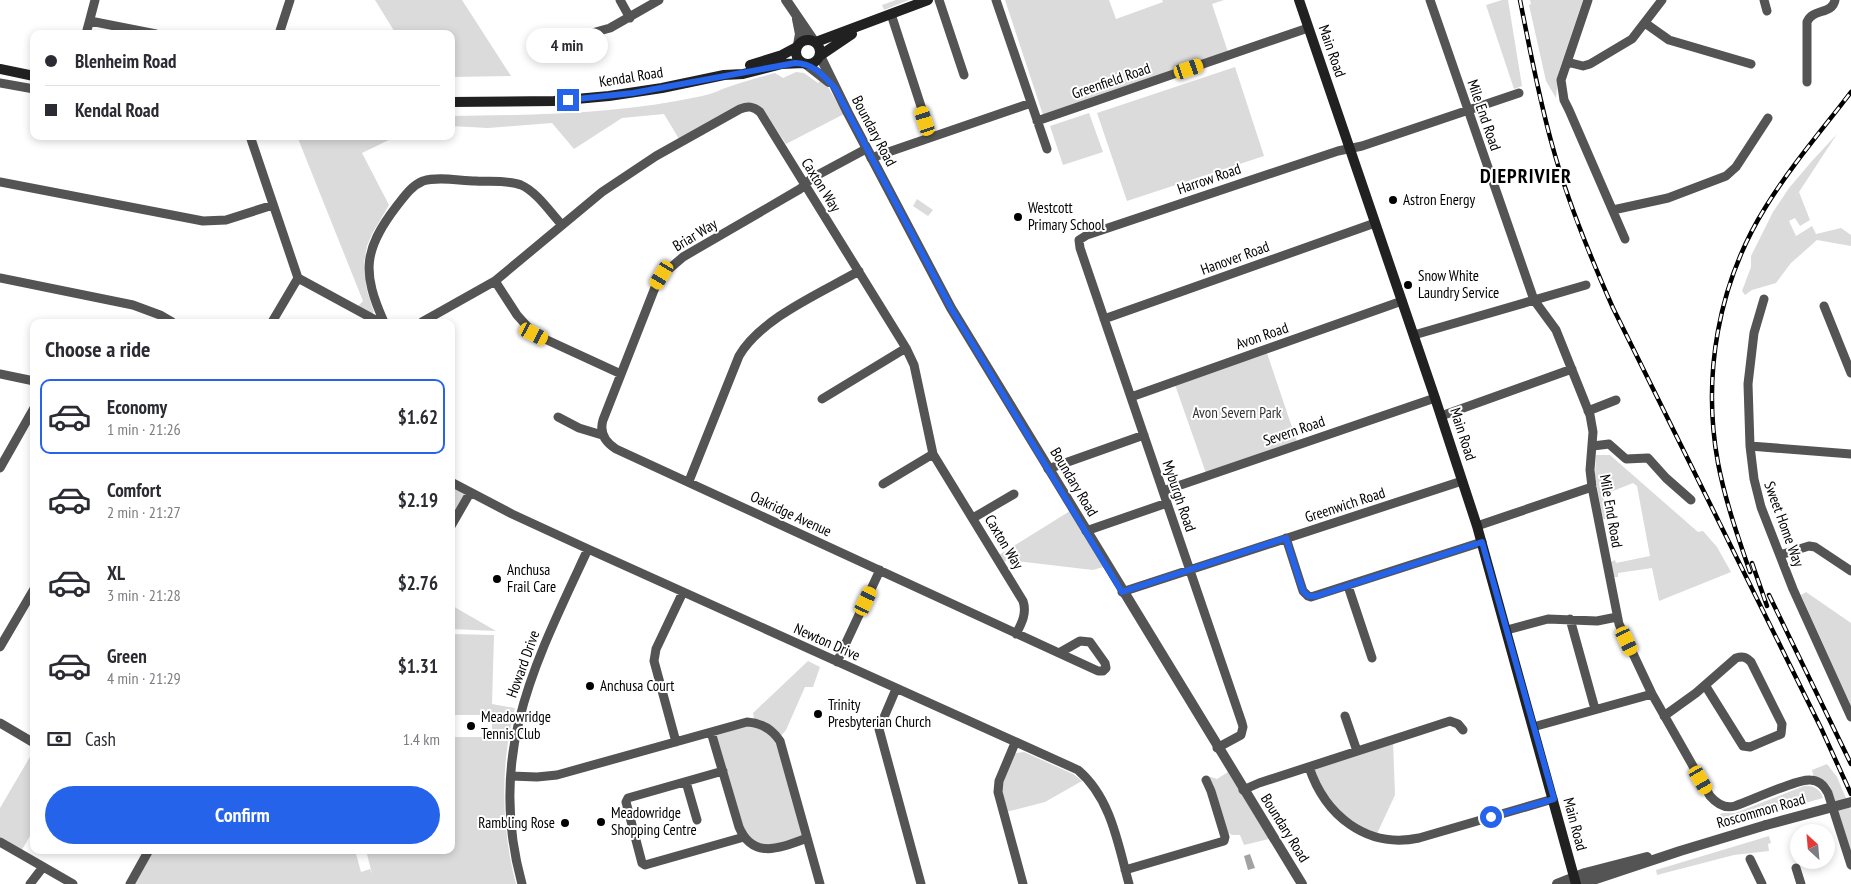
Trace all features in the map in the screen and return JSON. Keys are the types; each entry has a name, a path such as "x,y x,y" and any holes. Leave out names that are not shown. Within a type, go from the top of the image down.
{"main road":[{"path":"876,20 820,55 814,63 805,63 797,58 797,46 806,39 815,41 928,0"},
{"name":"Main Road","path":"1299,0 1414,335 1477,526 1577,882"},
{"path":"815,41 821,48 820,55"},
{"name":"Kendal Road","path":"724,75 782,55 797,46"},
{"name":"Kendal Road","path":"455,102 582,99 633,93 724,75 744,74 782,64 805,63"},
{"path":"0,69 30,75"}],"street":[{"path":"87,30 95,0"},
{"path":"280,30 290,0"},
{"path":"620,0 630,18"},
{"path":"544,38 592,33 610,28 660,0"},
{"path":"786,0 815,41"},
{"path":"938,0 964,75"},
{"path":"996,0 1046,149"},
{"name":"Mile End Road","path":"1430,0 1534,300 1556,330 1588,410 1593,432 1590,470 1592,487 1617,617 1652,694 1710,796 1720,805 1725,807 1735,806 1803,780 1821,783 1828,793 1851,865"},
{"path":"1588,0 1561,80 1564,100 1625,239"},
{"path":"1567,62 1582,66 1590,64 1632,40 1662,0"},
{"path":"1764,0 1767,11"},
{"path":"1807,82 1807,22 1809,16 1833,7 1835,0"},
{"path":"795,13 800,30 797,46"},
{"path":"891,14 931,137"},
{"path":"90,21 136,30"},
{"path":"1645,23 1669,40 1751,64"},
{"name":"Greenfield Road","path":"1037,121 1308,28"},
{"name":"Boundary Road","path":"820,55 835,88 938,286 1122,592 1302,884"},
{"name":"Boundary Road","path":"805,63 823,75 835,88"},
{"path":"0,83 30,89"},
{"name":"Harrow Road","path":"1079,240 1087,235 1520,93"},
{"name":"Briar Way","path":"602,435 602,424 656,284 662,275 683,257 805,185 812,178 869,154 931,137 1031,103"},
{"name":"Caxton Way","path":"427,319 495,281 602,192 656,156 745,107 756,108 860,271 906,348 914,365 933,454 1023,600 1026,608 1016,634"},
{"path":"1613,210 1668,198 1726,176 1736,168 1768,118"},
{"path":"251,140 298,278 373,319"},
{"path":"383,319 370,284 371,248 382,226 415,186 432,179 520,184 534,195 562,225"},
{"path":"0,182 203,221 226,220 273,205"},
{"name":"Hanover Road","path":"1104,319 1375,223"},
{"name":"Myburgh Road","path":"1079,240 1080,248 1243,727 1237,738 1217,748"},
{"path":"689,481 739,356 751,339 760,330 782,315 860,271"},
{"path":"0,278 133,305 167,319"},
{"path":"274,319 298,278"},
{"path":"495,281 517,316 534,334 621,374"},
{"path":"1414,335 1586,285"},
{"name":"Sweet Home Way","path":"1764,299 1754,333 1749,368 1750,446 1757,493 1793,589 1851,718"},
{"name":"Avon Road","path":"1131,397 1402,301"},
{"path":"1824,306 1851,373"},
{"path":"822,399 906,348"},
{"path":"1441,416 1572,369"},
{"path":"0,374 30,380"},
{"name":"Severn Road","path":"1163,491 1435,398"},
{"path":"1588,410 1616,400"},
{"path":"0,468 30,415"},
{"path":"558,418 579,428 602,435"},
{"name":"Oakridge Avenue","path":"602,435 616,449 689,481 1016,634 1098,671 1103,671 1106,668 1105,663 1092,643 1087,641 1080,642 1059,653"},
{"path":"1048,469 1144,435"},
{"path":"1592,446 1609,444 1623,458 1628,460 1648,458 1666,478 1692,500"},
{"path":"1750,446 1851,454"},
{"path":"883,484 933,454"},
{"name":"Greenwich Road","path":"1122,592 1462,481"},
{"name":"Newton Drive","path":"455,484 588,549 1078,770 1096,788 1111,820 1129,884"},
{"path":"1477,526 1592,487"},
{"path":"455,519 470,493"},
{"path":"974,518 1014,494"},
{"path":"1086,531 1167,503"},
{"path":"1286,538 1303,591 1308,596 1316,596 1482,542"},
{"path":"1780,555 1815,546 1851,571"},
{"name":"Howard Drive","path":"522,884 515,855 509,797 514,740 525,695 544,643 588,549"},
{"path":"837,662 880,570"},
{"path":"1348,586 1372,658"},
{"path":"676,742 654,661 656,649 683,592"},
{"path":"0,647 30,596"},
{"path":"1507,630 1548,620 1597,621 1617,617"},
{"path":"1570,619 1595,709"},
{"path":"1664,716 1705,685 1736,658 1742,656 1751,662 1782,724 1781,734 1750,747 1742,746 1705,685"},
{"path":"896,689 879,729 921,884"},
{"path":"1533,727 1652,694"},
{"path":"1344,716 1356,752"},
{"path":"1243,790 1259,783 1450,721 1454,721 1463,730"},
{"path":"511,776 537,777 557,775 748,722 760,724 768,728 780,741 820,884"},
{"path":"0,723 30,741"},
{"path":"711,732 739,827 744,837 758,848 768,850 807,838"},
{"path":"1015,743 999,781 998,792 1023,884"},
{"path":"1309,767 1319,792 1338,814 1364,833 1386,840 1398,841 1419,838 1554,799"},
{"path":"723,771 631,796 626,800 643,864 744,837"},
{"path":"1126,870 1224,842 1225,837 1220,819 1206,780"},
{"path":"686,782 697,820"},
{"name":"Roscommon Road","path":"1557,884 1577,882 1633,860 1680,851 1851,802"},
{"path":"0,842 74,884"},
{"path":"130,884 147,854"},
{"path":"1750,859 1762,884"},
{"path":"30,884 44,867"},
{"path":"1796,869 1801,884"}],"green space":[{"path":"375,0 462,0 511,76 455,77 455,30 394,30"},
{"path":"896,0 909,0 884,10 882,5"},
{"path":"1005,0 1109,0 1116,19 1163,2 1162,0 1224,0 1212,4 1228,52 1043,115"},
{"path":"1508,0 1522,86 1514,89 1486,5"},
{"path":"1530,0 1583,0 1559,71 1556,98 1546,81 1529,5 1531,4"},
{"path":"1235,67 1264,156 1127,201 1097,113"},
{"path":"796,72 804,73 818,83 822,79 844,114 786,144 763,109 758,106 679,139 664,114 622,118 574,149 552,123 488,128 455,126 455,116 578,112 640,107 706,95 775,73 783,78"},
{"path":"1089,113 1103,152 1063,165 1050,126"},
{"path":"1837,134 1799,192 1810,220 1800,226 1795,218 1789,221 1796,236 1812,226 1816,234 1841,228 1851,235 1851,246 1817,240 1791,263 1776,283 1752,290 1745,295 1742,291 1751,267 1751,256 1773,212 1789,188"},
{"path":"299,140 389,140 362,153 389,205 372,234 367,246 364,263 367,291 374,312 372,314 357,307 363,301"},
{"path":"917,199 933,210 928,216 913,206"},
{"name":"Avon Severn Park","path":"1266,350 1298,445 1207,476 1174,382"},
{"path":"1596,455 1610,455 1698,532 1703,531 1717,547 1731,572 1659,601 1652,568 1618,573 1618,577 1613,577 1611,562 1615,560 1616,563 1650,556 1637,486 1633,483 1603,495 1608,520 1603,519 1595,476"},
{"path":"455,484 470,493 455,519"},
{"path":"1070,511 1103,567 1093,570 1007,560 1004,562 999,555"},
{"path":"1806,592 1851,623 1851,706 1801,595"},
{"path":"455,607 496,631 455,629"},
{"path":"455,634 494,635 492,704 515,708 507,752 504,796 507,840 516,884 130,884 147,854 356,854 361,872 370,869 372,874 367,854 455,854 455,737 492,737 492,715 455,715"},
{"path":"808,661 820,667 813,687 805,687 786,730 781,736 754,719 753,713"},
{"path":"748,722 775,734 807,838 768,850 747,841 711,732"},
{"path":"1393,740 1395,795 1375,838 1338,814 1309,767"},
{"path":"1024,752 1073,774 1082,781 1045,802 1006,812 1001,787 1013,756 1016,753"},
{"path":"30,757 30,836 20,853 0,842 0,808"},
{"path":"1827,764 1837,777 1851,810 1851,850 1830,786 1822,779 1814,777 1812,770"},
{"path":"1228,772 1269,839 1244,845 1240,835 1232,835 1227,832 1215,789 1208,776 1217,779"},
{"path":"1804,786 1816,788 1823,798 1723,826 1717,817 1722,813 1735,813"},
{"path":"1769,836 1771,843 1768,844 1769,851 1734,855 1657,875 1656,870"}],"shaded area":[{"path":"1250,854 1255,868 1248,870 1244,856"}],"railway":[{"path":"1520,0 1539,93 1553,148 1580,229 1596,269 1613,308 1821,728 1851,794"},
{"path":"1750,572 1724,491 1713,430 1713,364 1718,331 1725,299 1736,268 1749,237 1765,208 1796,163 1851,92"},
{"path":"1752,563 1767,606"},
{"path":"1769,595 1851,764"}],"place":[{"name":"Astron Energy","path":"1393,200"},
{"name":"Westcott Primary School","path":"1018,217"},
{"name":"Snow White Laundry Service","path":"1408,285"},
{"name":"Anchusa Frail Care","path":"497,579"},
{"name":"Anchusa Court","path":"590,686"},
{"name":"Trinity Presbyterian Church","path":"818,714"},
{"name":"Meadowridge Tennis Club","path":"471,726"},
{"name":"Meadowridge Shopping Centre","path":"601,822"},
{"name":"Rambling Rose","path":"565,823"}],"district":[{"name":"DIEPRIVIER","path":"1526,176"}],"route":[{"path":"568,100 633,93 724,75 744,74 782,64 803,63 823,75 835,88 934,279 1122,592 1286,538 1303,591 1311,597 1482,542 1554,799 1491,817"}]}
